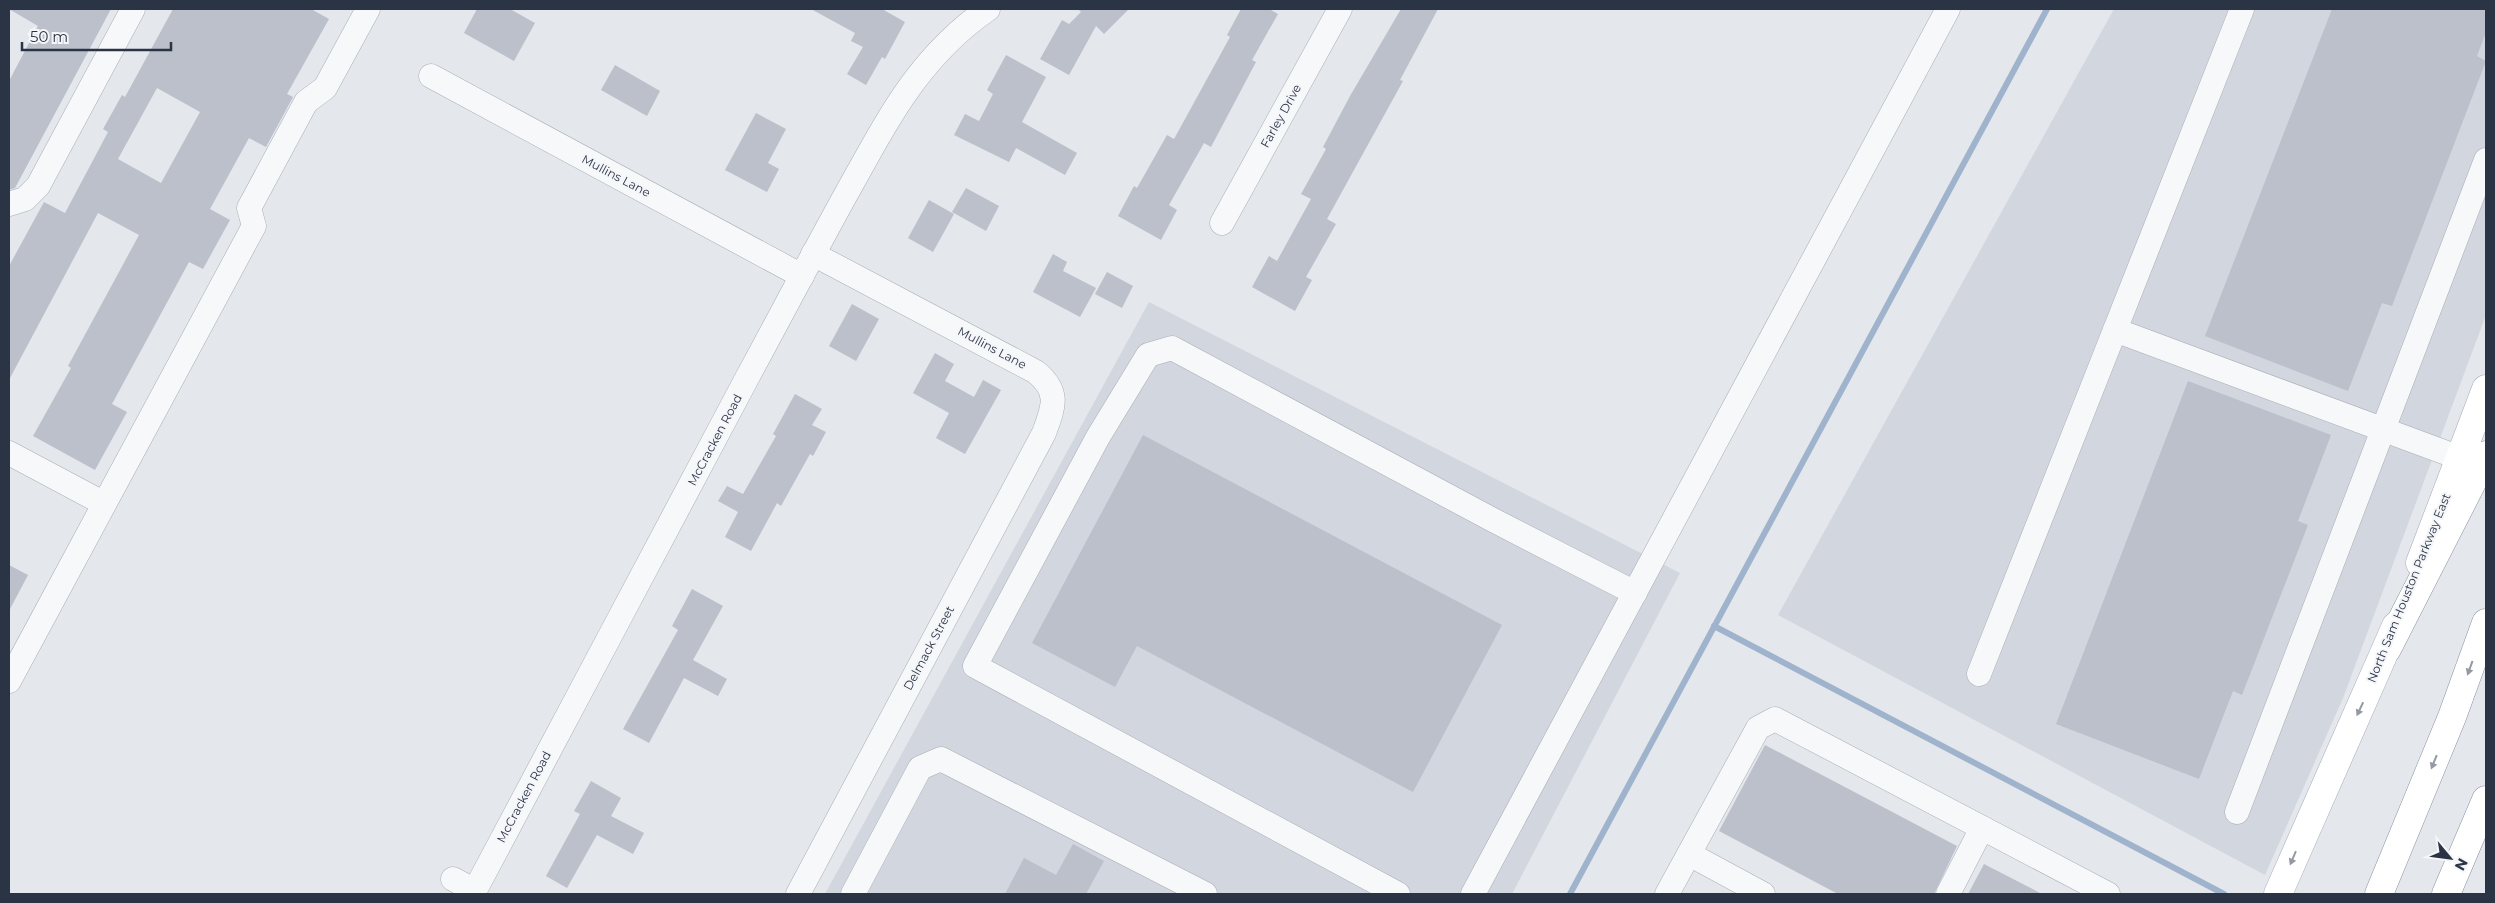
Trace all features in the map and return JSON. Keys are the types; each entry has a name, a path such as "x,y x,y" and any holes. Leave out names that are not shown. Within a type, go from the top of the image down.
{"main road":[{"name":"North Sam Houston Parkway East","path":"2278,894 2317,801 2387,649 2486,389"},
{"path":"2387,649 2486,454"},
{"path":"2379,894 2434,761 2486,623"},
{"path":"2446,894 2486,800"}],"street":[{"path":"9,204 25,199 38,186 133,9"},
{"path":"9,681 254,226 249,208 306,102 325,88 368,9"},
{"name":"McCracken Road","path":"474,892 580,675 904,92 933,58 959,16 988,9"},
{"name":"Farley Drive","path":"1222,223 1340,9"},
{"path":"1473,894 1948,9"},
{"path":"1979,674 2242,9"},
{"name":"Mullins Lane","path":"431,76 802,276"},
{"path":"2237,812 2486,160"},
{"name":"Mullins Lane","path":"813,254 1036,372 1048,382 1053,398"},
{"path":"2115,330 2460,458"},
{"path":"1398,894 975,666 1098,437 1148,355 1172,348 1493,520 1635,593"},
{"name":"Delmack Street","path":"798,894 1044,433 1053,398"},
{"path":"9,453 104,503"},
{"path":"1667,894 1758,728 1775,719 2108,894"},
{"path":"853,894 920,768 941,759 1205,894"},
{"path":"1948,894 1982,828"},
{"path":"1689,854 1763,894"},
{"path":"453,879 474,892"}],"shaded area":[{"path":"2114,9 2486,9 2486,315 2343,698 2265,875 1778,615"},
{"path":"1149,302 1680,573 1512,894 825,894"}],"building":[{"path":"9,9 111,9 15,188 9,190 9,81 38,26"},
{"path":"173,9 311,9 329,19 287,94 293,97 266,147 249,138 210,209 230,220 203,269 189,262 112,404 127,412 95,470 33,436 71,368 68,366 139,235 98,213 9,380 9,266 44,202 65,213 108,132 103,129 122,95 125,97","holes":["157,88 200,112 161,183 118,159"]},
{"path":"477,9 510,9 535,23 514,61 464,33"},
{"path":"811,9 882,9 905,22 885,59 882,57 866,85 847,74 863,47 851,41 855,33"},
{"path":"1078,9 1129,9 1104,34 1096,26 1069,75 1040,59 1062,20 1069,24 1081,12"},
{"path":"1241,9 1269,9 1278,14 1252,60 1256,62 1211,147 1204,143 1169,205 1177,210 1161,240 1118,216 1134,186 1137,188 1167,135 1174,139 1230,37 1227,35"},
{"path":"1401,9 1438,9 1400,80 1403,81 1327,219 1336,224 1306,277 1312,280 1295,311 1252,287 1269,256 1277,261 1311,199 1301,194 1326,149 1323,147 1350,96"},
{"path":"2332,9 2486,9 2486,32 2477,56 2486,61 2392,306 2382,303 2348,391 2205,336"},
{"path":"1006,55 1046,77 1022,122 1077,153 1065,175 1016,148 1009,162 954,135 965,114 979,121 993,94 987,90"},
{"path":"615,65 660,91 647,116 601,90"},
{"path":"756,113 786,129 768,163 779,169 767,192 725,170"},
{"path":"966,188 999,206 986,231 952,212"},
{"path":"929,200 954,214 933,252 908,238"},
{"path":"1053,254 1067,262 1063,271 1096,288 1080,317 1033,292"},
{"path":"1107,272 1133,286 1122,308 1095,294"},
{"path":"852,304 879,319 856,361 829,346"},
{"path":"935,353 954,364 945,381 974,397 983,380 1001,390 965,454 936,438 949,413 913,393"},
{"path":"2188,381 2331,435 2298,521 2308,525 2242,695 2233,691 2199,779 2056,724"},
{"path":"795,394 822,409 812,425 826,432 813,456 810,454 781,506 777,503 751,551 725,537 738,512 718,501 727,486 743,494 776,436 773,434"},
{"path":"1143,435 1502,625 1413,792 1137,646 1115,687 1032,643"},
{"path":"9,565 28,575 9,611"},
{"path":"692,589 723,606 693,660 727,679 718,696 684,678 649,743 623,729 678,630 672,626"},
{"path":"1765,745 1957,846 1934,894 1838,894 1719,831"},
{"path":"591,781 621,798 611,816 644,833 633,854 597,835 567,888 546,876 580,814 574,811"},
{"path":"1073,844 1104,861 1086,894 1005,894 1024,858 1056,875"},
{"path":"1984,864 2042,894 1968,894"}],"waterway":[{"path":"1570,894 2047,9"},
{"path":"1714,626 2224,894"}]}
